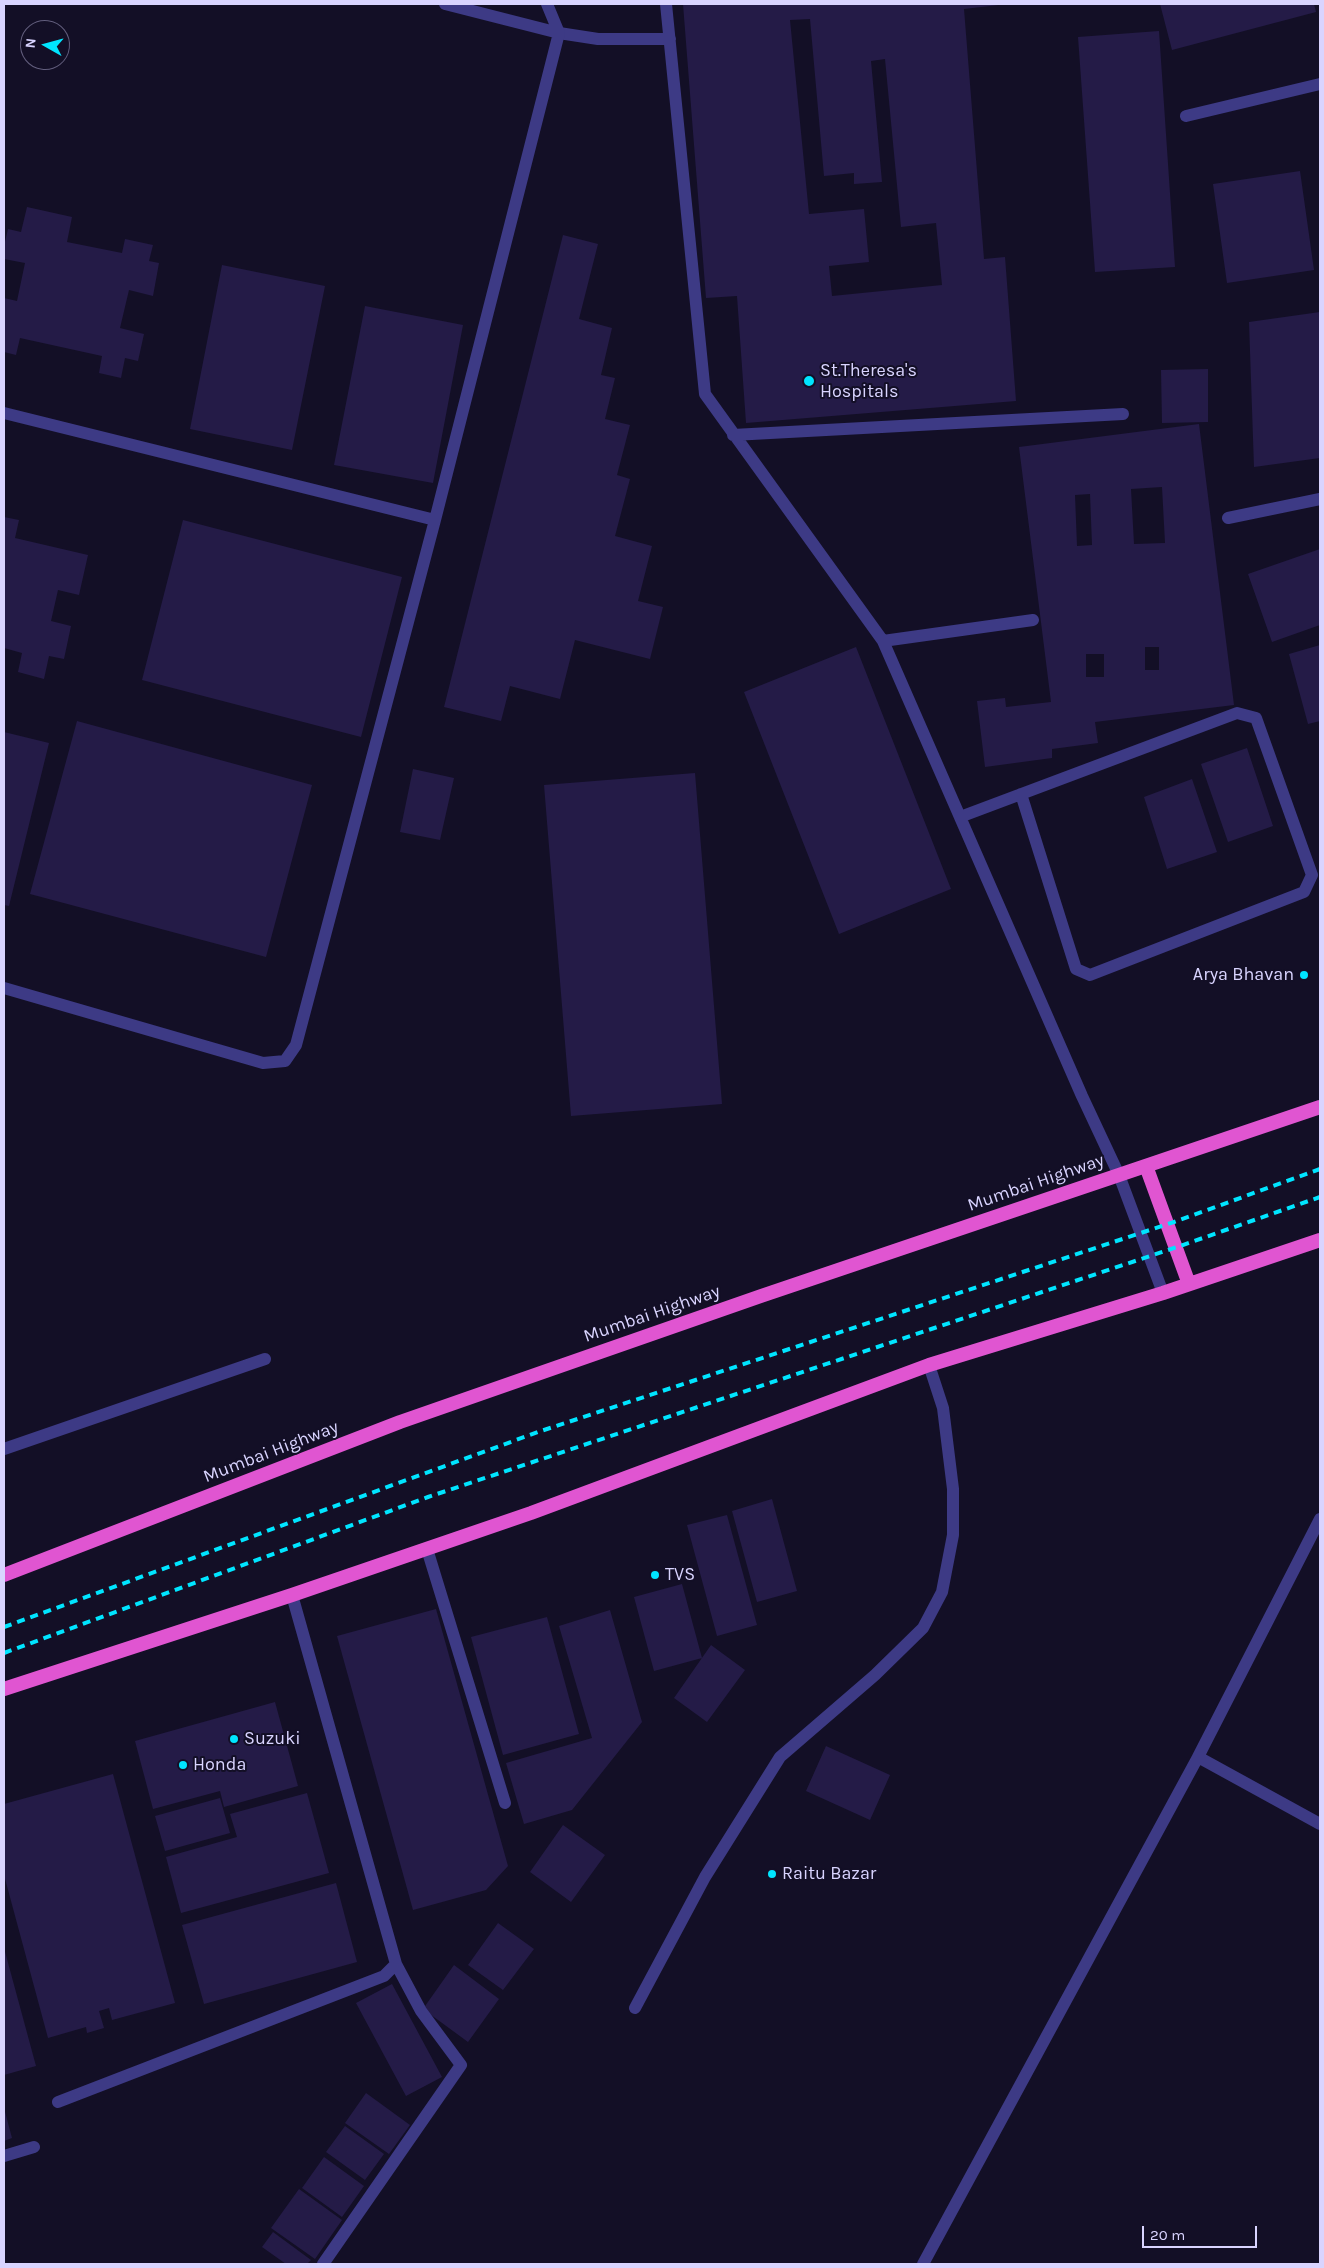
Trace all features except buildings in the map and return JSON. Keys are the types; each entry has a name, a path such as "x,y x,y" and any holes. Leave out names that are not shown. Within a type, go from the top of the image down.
{"highway":[{"name":"Mumbai Highway","path":"4,1575 400,1422 1119,1174 1320,1107"},
{"path":"1146,1166 1189,1284"},
{"path":"4,1689 292,1595 540,1510 929,1365 1162,1293 1320,1240"}],"street":[{"path":"445,4 559,33 598,39 670,39"},
{"path":"4,988 263,1063 284,1061 296,1045 435,520 559,33 547,4"},
{"path":"666,4 705,394 883,641 1082,1096 1119,1174 1162,1293"},
{"path":"1186,116 1320,84"},
{"path":"4,413 435,520"},
{"path":"734,435 1124,414"},
{"path":"1228,518 1320,499"},
{"path":"883,641 1033,620"},
{"path":"960,817 1020,794 1237,714 1256,718 1312,875 1304,892 1090,975 1076,969 1020,794"},
{"path":"4,1450 265,1359"},
{"path":"635,2008 705,1877 780,1757 875,1675 923,1628 942,1592 953,1534 953,1489 943,1408 929,1365"},
{"path":"923,2264 1198,1757 1320,1518"},
{"path":"427,1549 505,1803"},
{"path":"292,1595 396,1964 421,2011 461,2065 323,2264"},
{"path":"1198,1757 1320,1824"},
{"path":"58,2102 384,1976 396,1964"},
{"path":"4,2156 34,2147"}],"railway":[{"path":"4,1627 538,1432 1174,1222 1320,1169"},
{"path":"4,1653 428,1497 1180,1246 1320,1197"}],"place":[{"name":"St.Theresa's Hospitals","path":"809,381"},
{"name":"Arya Bhavan","path":"1304,975"},
{"name":"TVS","path":"655,1575"},
{"name":"Suzuki","path":"234,1739"},
{"name":"Honda","path":"183,1765"},
{"name":"Raitu Bazar","path":"772,1874"}]}
